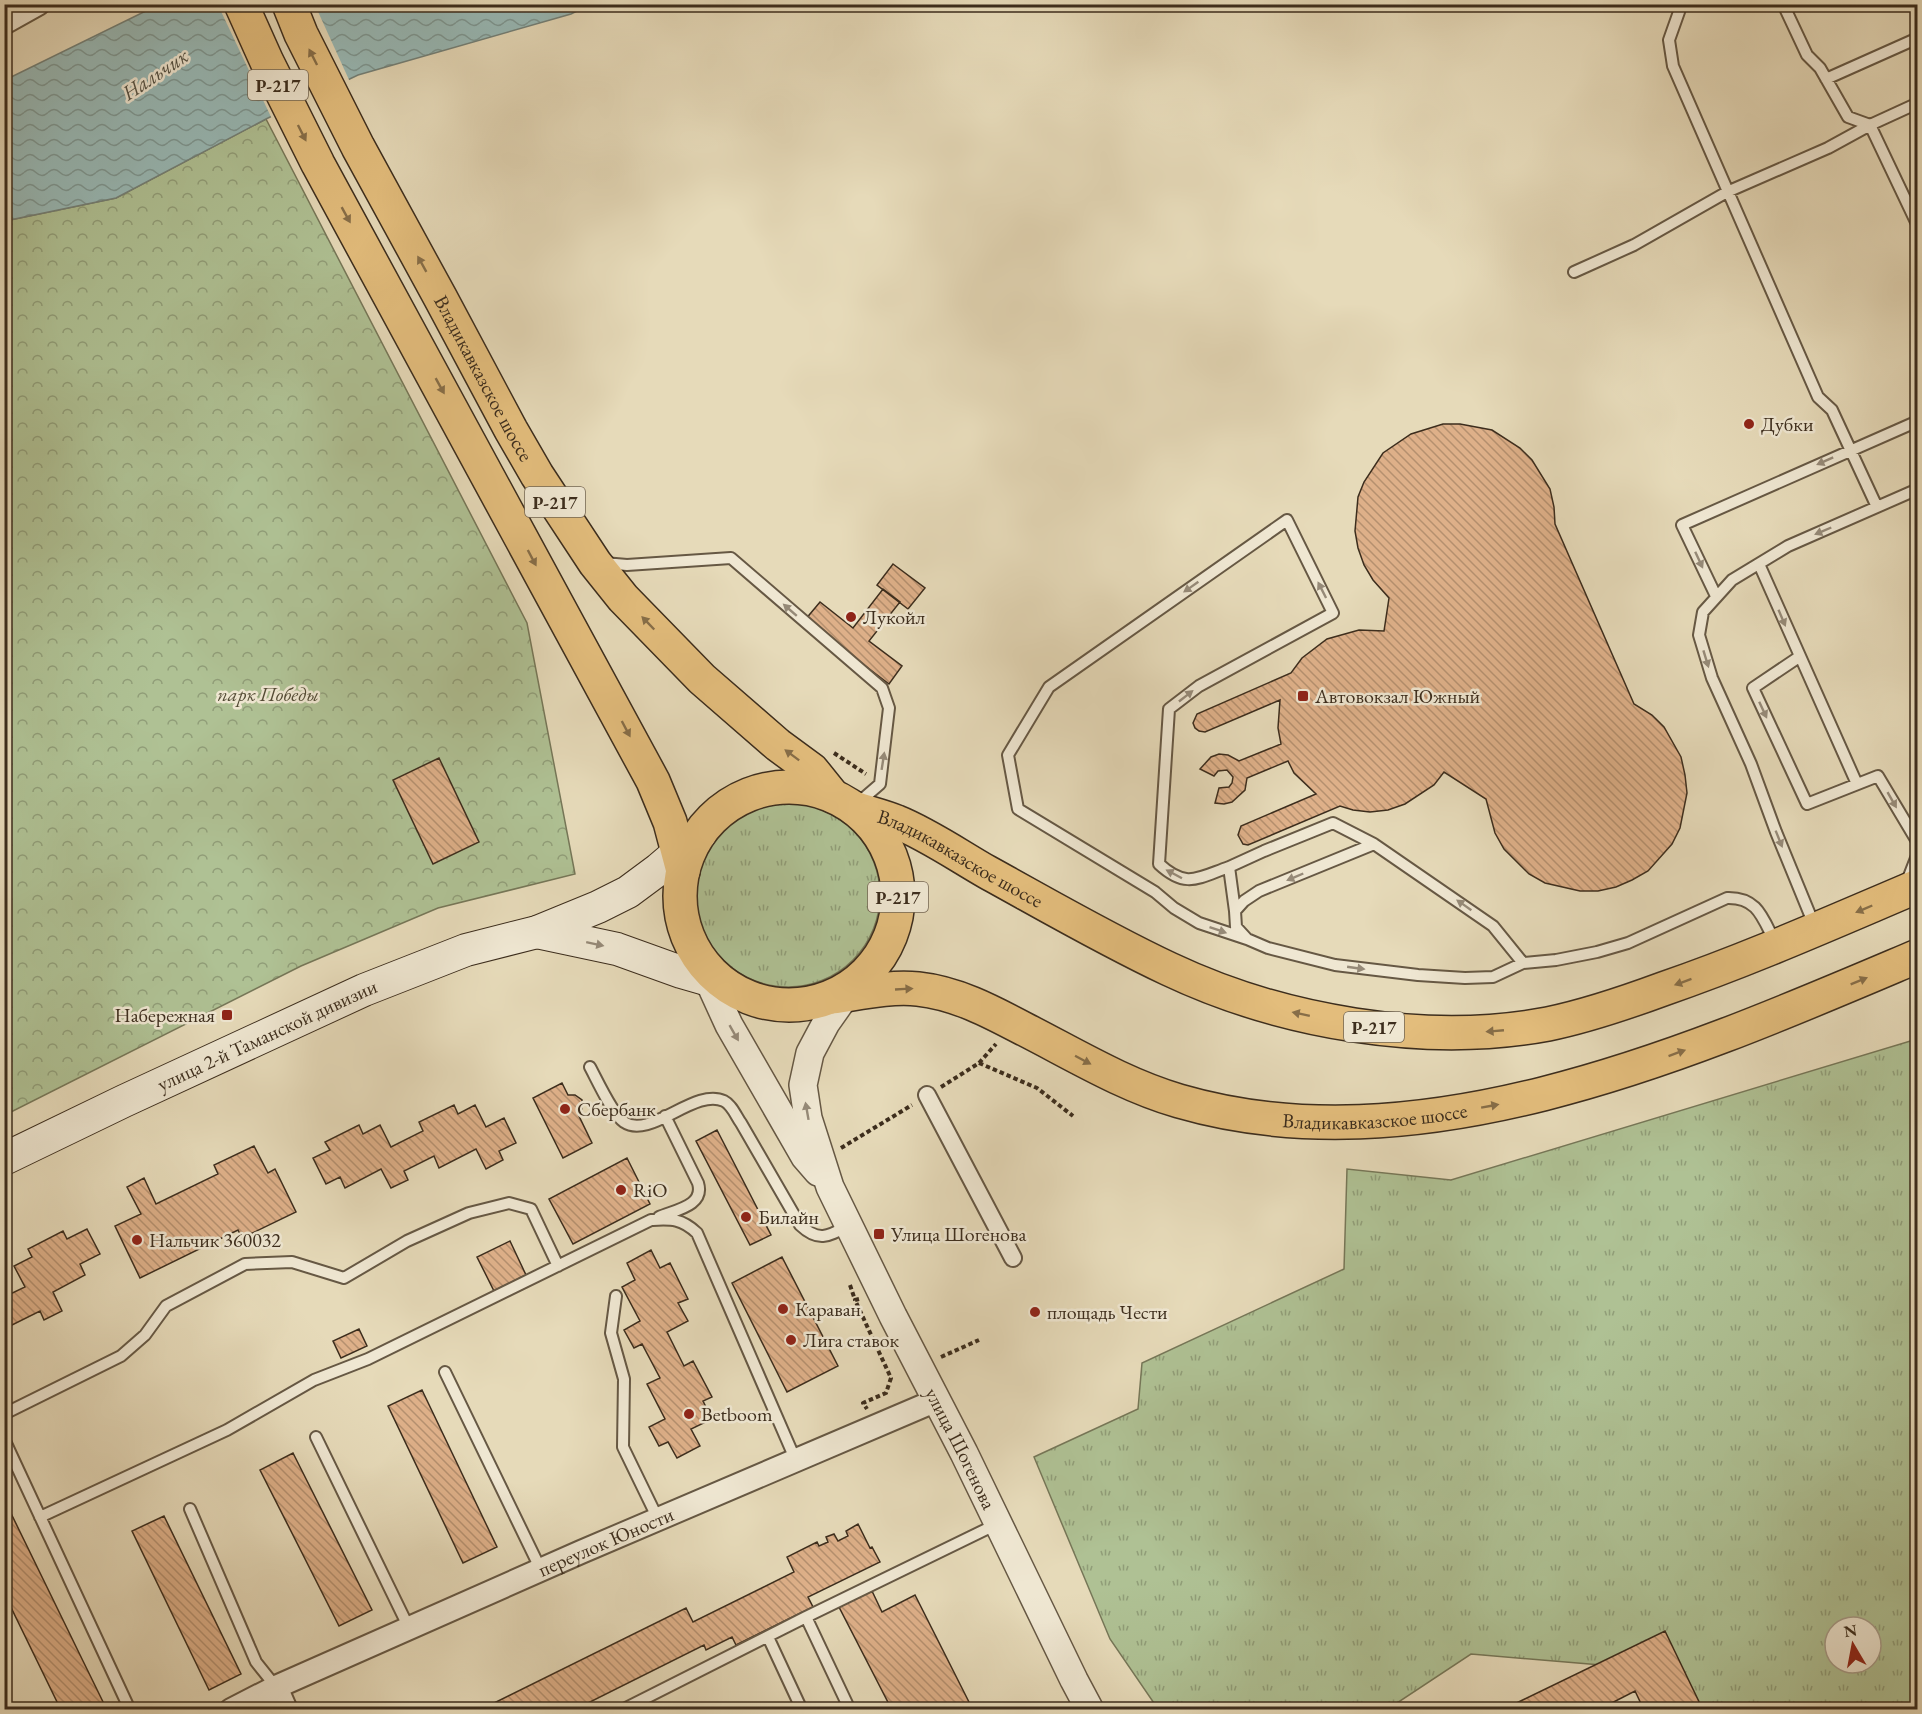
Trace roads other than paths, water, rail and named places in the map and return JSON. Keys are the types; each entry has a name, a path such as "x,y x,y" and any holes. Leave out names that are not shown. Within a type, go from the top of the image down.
{"main road":[{"name":"Р-217","path":"241,4 318,164 654,781 670,822 687,852"},
{"name":"Владикавказское шоссе","path":"289,4 301,34 358,147 516,439 537,475 596,563 623,598 702,679 778,745 812,770 843,802 899,823 1168,969 1235,996 1327,1020 1388,1029 1473,1032 1524,1028 1565,1020 1688,981 1910,889"},
{"name":"Р-217","path":"784,788 809,789 843,802 875,828 890,854 898,882 898,912 890,941 874,966 843,993 811,1003 789,1006 766,1003 745,996 711,973 683,923 680,906 687,852 716,815 759,791 784,788"},
{"name":"улица 2-й Таманской дивизии","path":"4,1159 364,990 466,950 537,932 628,892 687,852"},
{"path":"537,932 617,949 711,973"},
{"name":"Владикавказское шоссе","path":"843,993 910,989 949,994 1010,1021 1114,1076 1180,1102 1251,1116 1348,1122 1423,1117 1495,1105 1599,1078 1732,1033 1917,956"}],"street":[{"path":"4,22 38,4"},
{"path":"711,973 729,1025 805,1157 830,1187"},
{"path":"830,1187 808,1118 803,1085 810,1053 843,993"},
{"path":"922,1098 1008,1260"},
{"name":"улица Шогенова","path":"830,1187 1090,1710"},
{"name":"переулок Юности","path":"231,1710 276,1687 409,1628 937,1400"},
{"path":"276,1687 286,1710"}],"lane":[{"path":"1684,4 1669,40 1673,66 1818,397 1832,410 1877,507"},
{"path":"1783,4 1807,55 1820,68 1848,117 1870,125 1917,226"},
{"path":"1826,79 1917,38"},
{"path":"1574,272 1634,245 1727,192 1828,148 1917,103"},
{"path":"1716,596 1682,525 1917,421"},
{"path":"1817,929 1776,832 1751,764 1712,678 1699,635 1703,612 1732,580 1788,546 1917,489"},
{"path":"1523,963 1493,926 1374,844 1333,823 1229,867 1190,880 1171,875 1159,864 1169,709 1198,686 1333,613 1287,520 1049,687 1008,755 1018,809 1155,892 1174,908 1199,923 1268,948 1335,965 1418,975 1493,977 1523,963 1556,960 1597,952 1628,942 1727,898 1738,898 1754,904 1777,946"},
{"path":"596,563 627,565 730,558 882,688 889,708 880,784 843,802"},
{"path":"1759,564 1857,784"},
{"path":"1799,657 1753,688 1807,804 1878,776 1917,843"},
{"path":"1235,911 1244,901 1259,891 1374,844"},
{"path":"1910,889 1917,854"},
{"path":"1229,867 1236,927 1247,939"},
{"path":"590,1067 609,1101 625,1123 637,1126 702,1101 713,1099 724,1101 731,1107 806,1230 827,1237 849,1225"},
{"path":"40,1517 228,1430 315,1380 368,1359 651,1220 695,1202 700,1194 698,1184 665,1116"},
{"path":"4,1414 121,1356 145,1335 166,1306 245,1264 292,1262 344,1278 407,1241 468,1213 509,1203 531,1209 558,1266"},
{"path":"651,1220 667,1219 686,1223 697,1233 796,1461"},
{"path":"616,1296 611,1333 624,1379 623,1447 658,1519"},
{"path":"445,1372 542,1570"},
{"path":"316,1437 409,1628"},
{"path":"4,1439 130,1710"},
{"path":"190,1509 256,1662 276,1687"},
{"path":"622,1710 998,1523"},
{"path":"806,1617 850,1710"},
{"path":"768,1637 802,1710"}],"water":[{"name":"Нальчик","path":"158,5 589,5 571,14 358,75 266,119 116,198 5,221 5,80"}],"place":[{"name":"Дубки","path":"1749,424"},
{"name":"Лукойл","path":"851,617"},
{"name":"Автовокзал Южный","path":"1303,696"},
{"name":"Набережная","path":"227,1015"},
{"name":"Сбербанк","path":"565,1109"},
{"name":"RiO","path":"621,1190"},
{"name":"Билайн","path":"746,1217"},
{"name":"Улица Шогенова","path":"879,1234"},
{"name":"Нальчик 360032","path":"137,1240"},
{"name":"Караван","path":"783,1309"},
{"name":"площадь Чести","path":"1035,1312"},
{"name":"Лига ставок","path":"791,1340"},
{"name":"Betboom","path":"689,1414"}],"park label":[{"name":"парк Победы","path":"268,694"}]}
